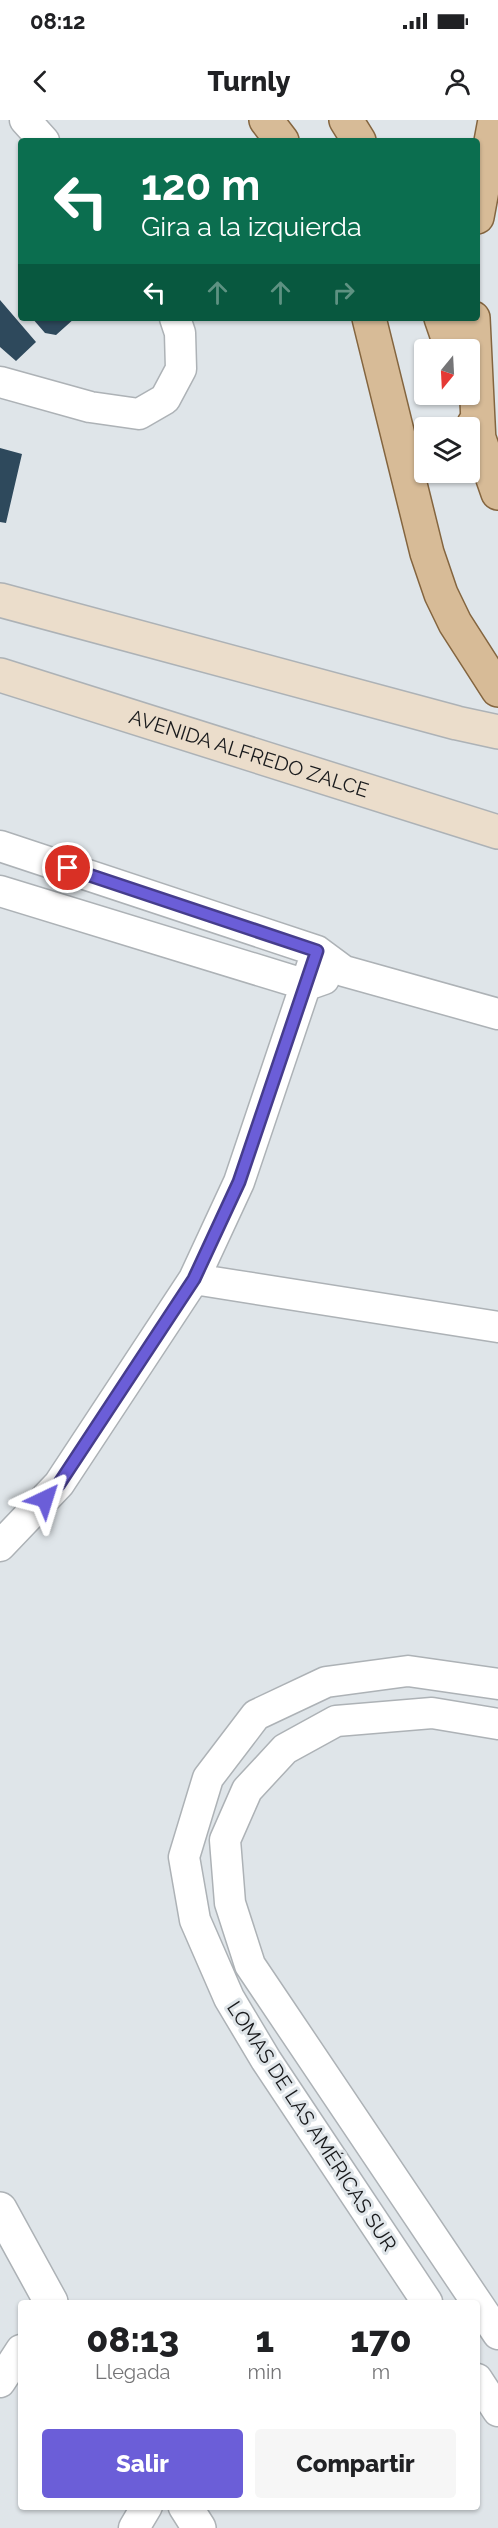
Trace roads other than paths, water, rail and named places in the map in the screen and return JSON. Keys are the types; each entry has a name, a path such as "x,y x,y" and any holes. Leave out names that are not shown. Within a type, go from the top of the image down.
{"main road":[{"path":"266,120 280,138"},
{"path":"346,120 357,138"},
{"path":"480,201 495,120"},
{"path":"370,321 427,553 441,594 455,623 498,690"},
{"path":"442,321 448,339"},
{"path":"473,321 478,417"},
{"path":"480,446 498,493"},
{"path":"0,600 172,648 498,732"},
{"name":"AVENIDA ALFREDO ZALCE","path":"0,675 16,684 183,731 498,832"}],"street":[{"path":"25,120 41,138"},
{"path":"0,382 90,406 140,414 165,399 181,369 180,333 176,321"},
{"path":"0,584 172,648"},
{"path":"0,846 317,951 344,972 498,1014"},
{"path":"0,891 307,985 344,972"},
{"path":"0,1546 59,1484 194,1279 239,1182 317,951"},
{"path":"194,1279 498,1327"},
{"name":"LOMAS DE LAS AMÉRICAS SUR","path":"423,2297 266,2060 229,1998 195,1920 184,1857 208,1778 256,1715 326,1682 408,1671 496,1686"},
{"name":"LOMAS DE LAS AMÉRICAS SUR","path":"475,2300 250,1965 230,1903 225,1840 247,1790 285,1749 336,1721 432,1713 498,1724"},
{"path":"0,2209 50,2300"},
{"path":"423,2297 453,2267"},
{"name":"LOMAS DE LAS AMÉRICAS SUR","path":"480,2307 498,2334"},
{"path":"0,2382 18,2355"},
{"path":"480,2384 498,2411"},
{"path":"134,2528 145,2510"},
{"path":"188,2510 199,2528"}]}
